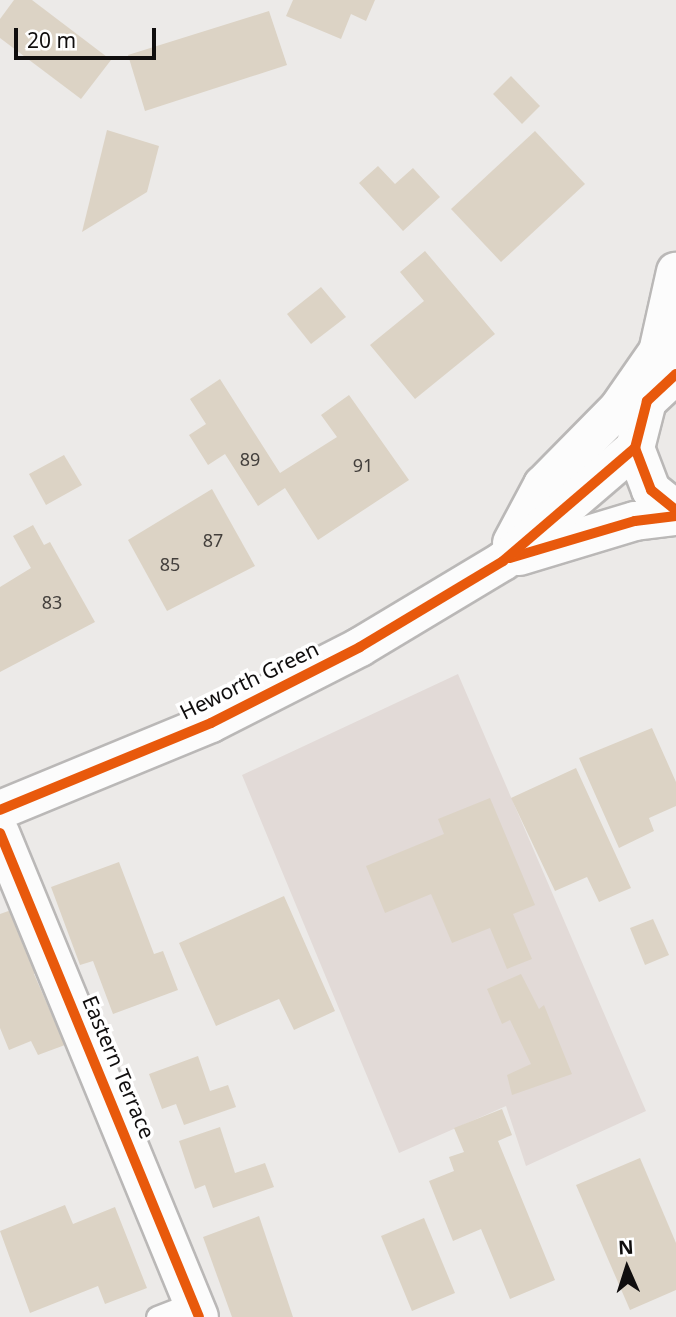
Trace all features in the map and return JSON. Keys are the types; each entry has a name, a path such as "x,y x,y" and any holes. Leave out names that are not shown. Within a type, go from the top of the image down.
{"main road":[{"path":"676,272 667,364 647,401 635,448 651,490 676,510"},
{"path":"503,561 543,485 667,364"},
{"name":"Heworth Green","path":"0,810 211,723 360,647 503,561 635,448"},
{"name":"Heworth Green","path":"503,561 635,522 676,516"},
{"name":"Eastern Terrace","path":"0,833 197,1310"}],"lane":[{"path":"157,1317 197,1310"}],"shaded area":[{"path":"458,674 646,1111 526,1166 506,1106 399,1153 242,775"}],"building":[{"path":"14,0 32,0 111,60 81,99 0,38 0,19"},
{"path":"293,0 375,0 366,21 351,14 341,39 286,16"},
{"path":"269,11 287,65 145,111 128,55"},
{"path":"511,76 540,106 522,124 493,94"},
{"path":"107,130 159,146 147,192 82,232"},
{"path":"535,131 585,184 501,262 451,209"},
{"path":"378,166 395,184 413,168 440,197 403,231 359,183"},
{"path":"425,251 495,334 415,399 370,345 424,301 400,272"},
{"path":"321,287 346,317 311,344 287,314"},
{"path":"220,379 280,473 337,437 321,415 349,395 409,480 318,540 285,488 258,506 225,454 208,465 189,435 206,424 190,399"},
{"path":"64,455 82,485 46,505 29,474"},
{"path":"212,489 255,566 167,611 128,540"},
{"path":"33,525 44,545 50,542 95,622 0,672 0,587 31,568 13,536"},
{"path":"652,728 676,782 676,806 649,818 654,831 619,848 579,758"},
{"path":"576,768 631,888 599,902 587,877 555,891 511,798"},
{"path":"490,798 535,905 513,914 532,959 507,969 490,928 452,943 431,894 385,913 366,866 444,834 438,819"},
{"path":"119,862 154,954 163,951 178,990 113,1014 93,961 80,965 51,887"},
{"path":"284,896 335,1011 294,1030 279,999 216,1026 179,943"},
{"path":"17,908 45,969 34,974 65,1045 38,1055 31,1041 9,1050 0,1028 0,914"},
{"path":"653,919 669,955 645,965 630,928"},
{"path":"521,974 539,1009 544,1005 572,1074 512,1095 507,1075 531,1064 510,1020 502,1024 487,989"},
{"path":"198,1056 210,1091 228,1085 236,1107 184,1125 176,1104 162,1109 149,1074"},
{"path":"502,1109 512,1135 498,1141 555,1280 510,1299 481,1229 453,1241 429,1181 454,1171 449,1157 464,1152 454,1128"},
{"path":"220,1127 235,1173 265,1163 274,1187 213,1208 205,1185 195,1189 179,1141"},
{"path":"640,1158 676,1243 676,1290 630,1310 576,1185"},
{"path":"65,1205 73,1224 115,1207 147,1288 105,1304 98,1286 30,1313 0,1231"},
{"path":"259,1216 293,1317 232,1317 203,1237"},
{"path":"424,1218 455,1293 412,1311 381,1236"}],"cycle path":[{"path":"676,374 647,401 635,448 651,490 676,510"},
{"path":"0,810 211,723 360,647 503,561 635,448"},
{"path":"510,558 635,521 676,516"},
{"path":"0,833 199,1317"}]}
